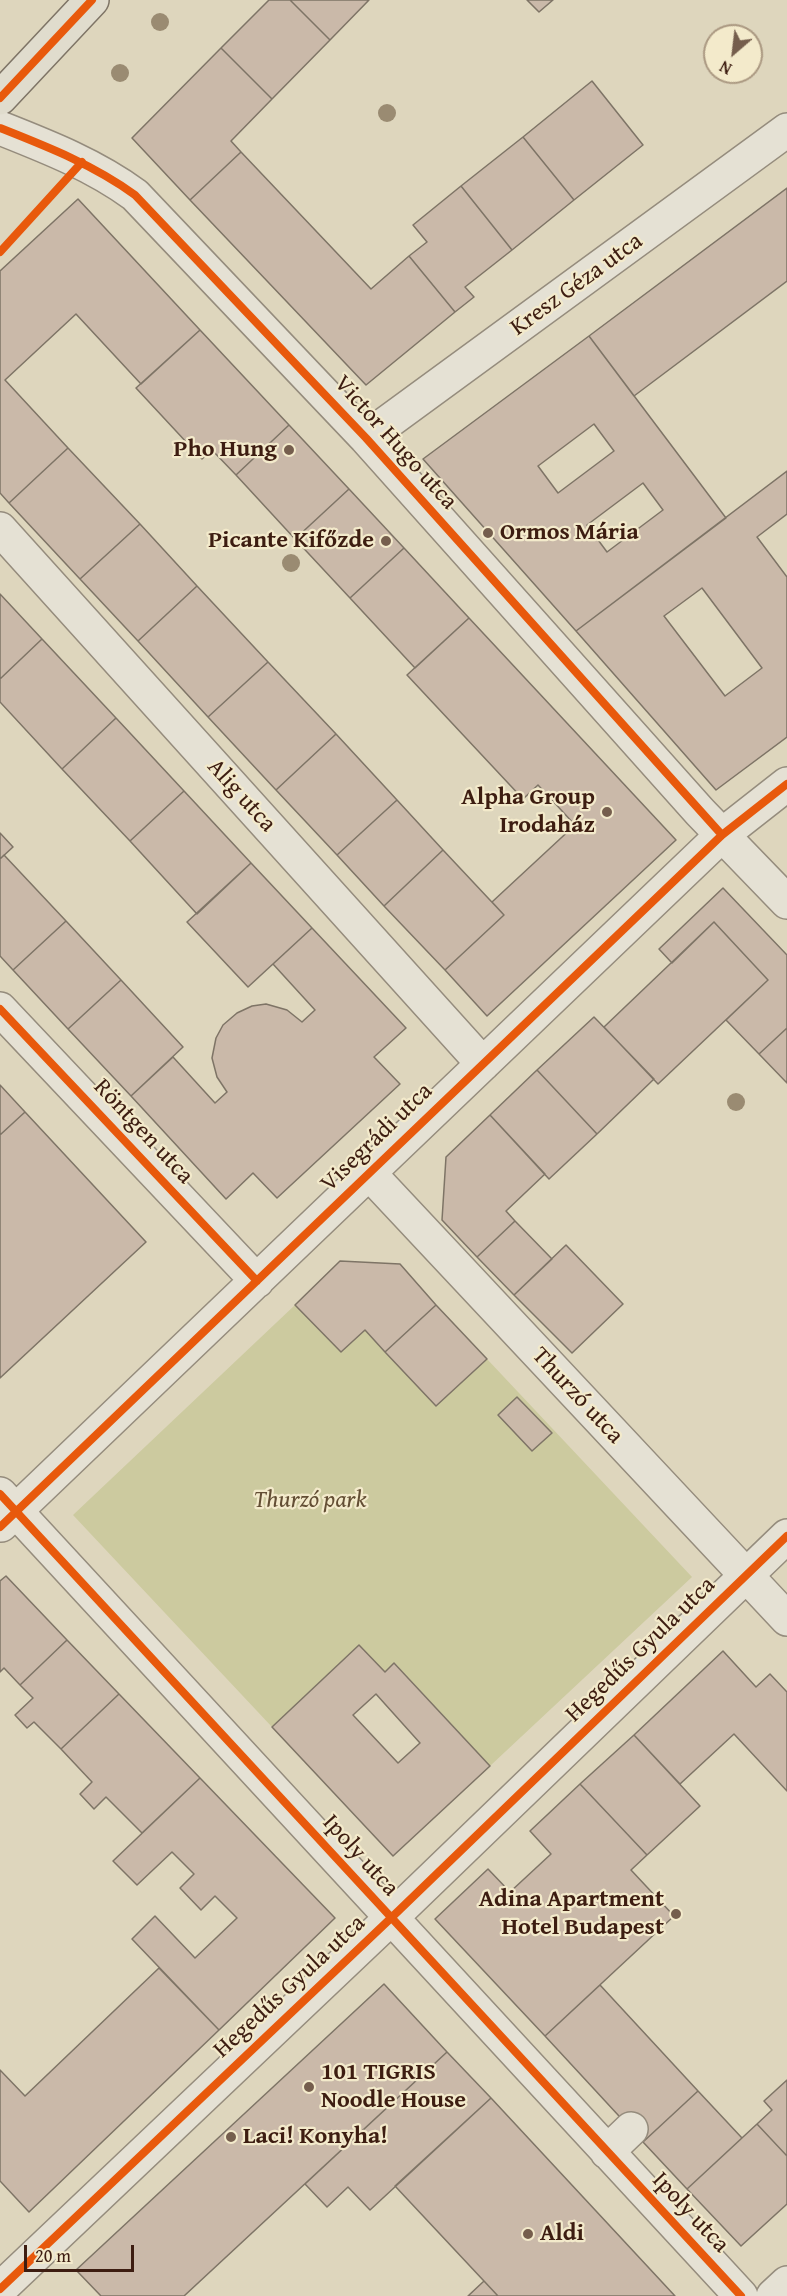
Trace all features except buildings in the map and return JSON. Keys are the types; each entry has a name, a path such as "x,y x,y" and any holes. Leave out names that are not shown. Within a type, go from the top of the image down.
{"main road":[{"path":"0,98 92,0"}],"street":[{"name":"Victor Hugo utca","path":"0,128 82,162 106,174 135,195 366,438 722,835 787,902"},
{"name":"Kresz Géza utca","path":"366,438 787,130"},
{"name":"Alig utca","path":"0,529 483,1064"},
{"name":"Visegrádi utca","path":"5,1511 257,1281 368,1172 722,835 787,784"},
{"name":"Röntgen utca","path":"0,1009 257,1281"},
{"name":"Thurzó utca","path":"368,1172 787,1619"},
{"name":"Ipoly utca","path":"5,1511 222,1732 390,1919 741,2296"},
{"name":"Hegedűs Gyula utca","path":"9,2283 787,1536"},
{"path":"607,2152 631,2128"},
{"path":"773,2296 787,2283"}],"green space":[{"name":"Thurzó park","path":"295,1305 341,1352 365,1330 385,1352 487,1359 692,1577 490,1766 395,1663 385,1672 359,1645 272,1727 73,1515"}],"cycle path":[{"path":"0,98 92,0"},
{"path":"0,128 87,166 135,195 366,438 722,835"},
{"path":"0,252 82,162"},
{"path":"0,1527 722,835 787,784"},
{"path":"0,1009 257,1281"},
{"path":"0,1494 741,2296"},
{"path":"0,2289 390,1919 787,1536"}],"place":[{"name":"Pho Hung","path":"289,450"},
{"name":"Ormos Mária","path":"488,533"},
{"name":"Picante Kifőzde","path":"386,541"},
{"name":"Alpha Group Irodaház","path":"607,812"},
{"name":"Adina Apartment Hotel Budapest","path":"676,1914"},
{"name":"101 TIGRIS Noodle House","path":"309,2087"},
{"name":"Laci! Konyha!","path":"231,2137"},
{"name":"Aldi","path":"528,2234"}]}
